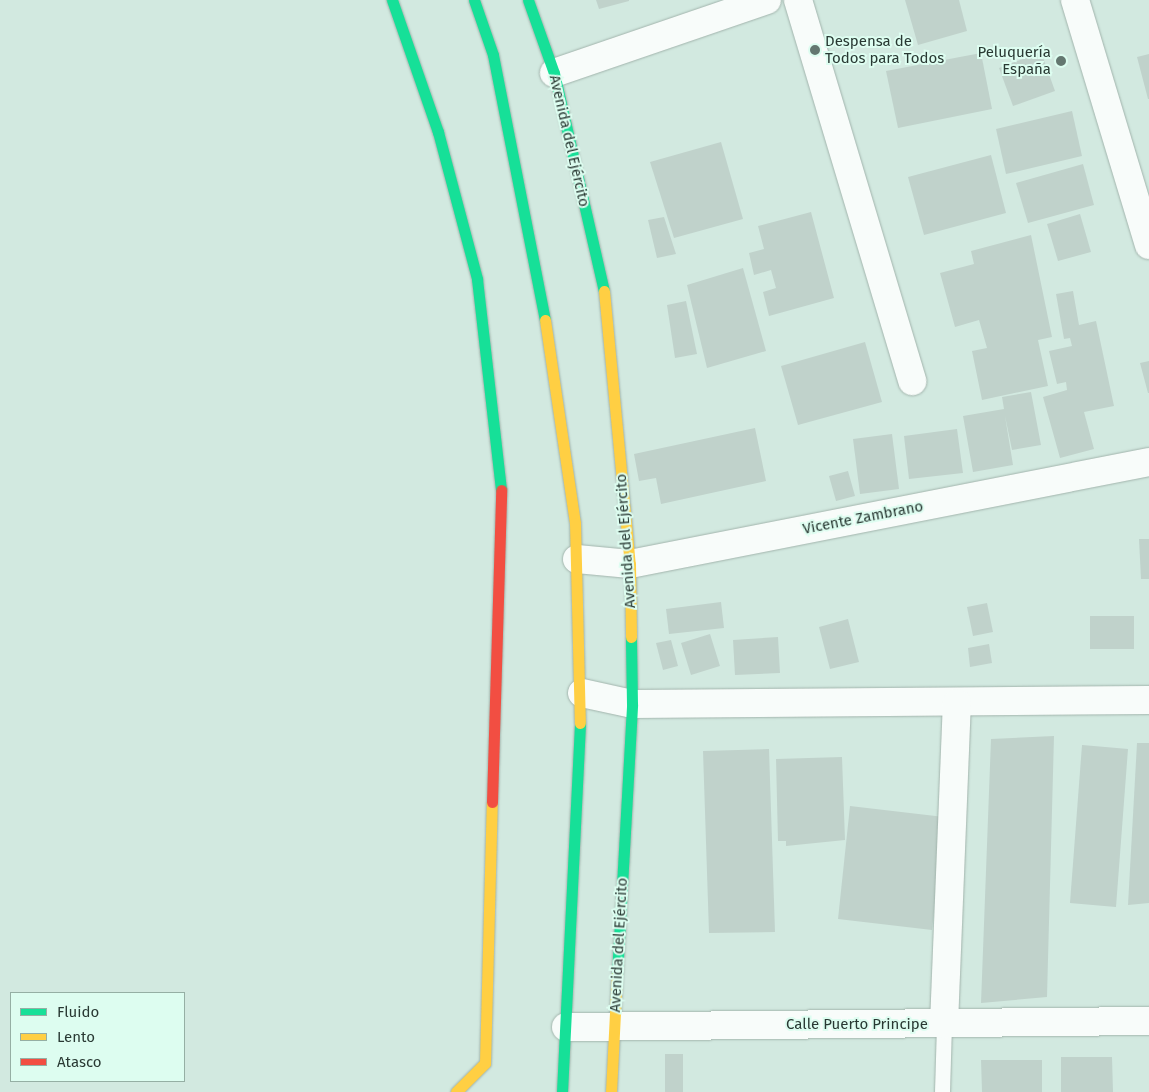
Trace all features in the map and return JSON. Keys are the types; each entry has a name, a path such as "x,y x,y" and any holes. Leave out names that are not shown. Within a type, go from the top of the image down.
{"main road":[{"path":"392,0 438,132 477,279 501,476 485,1063 456,1092"},
{"path":"474,0 493,55 541,295 577,558 582,693 562,1092"},
{"name":"Avenida del Ejército","path":"528,0 554,73 606,297 630,564 632,704 611,1092"}],"street":[{"path":"554,73 767,0"},
{"path":"798,0 912,381"},
{"path":"1075,0 1149,245"},
{"name":"Vicente Zambrano","path":"577,558 630,564 1149,462"},
{"path":"582,693 632,704 957,703 1149,700"},
{"path":"944,1024 957,703"},
{"name":"Calle Puerto Principe","path":"566,1027 1149,1021"}],"lane":[{"path":"942,1092 944,1024"}],"building":[{"path":"596,0 629,0 629,1 599,9"},
{"path":"905,0 959,0 967,31 918,45"},
{"path":"1041,52 1055,91 1013,106 999,68"},
{"path":"981,53 992,109 898,128 886,71"},
{"path":"1149,54 1149,99 1148,99 1137,57"},
{"path":"1072,111 1082,156 1006,174 996,129"},
{"path":"721,142 743,219 674,238 650,162"},
{"path":"991,155 1006,213 924,235 908,177"},
{"path":"1083,164 1094,205 1028,223 1016,183"},
{"path":"811,212 834,298 769,316 763,292 776,288 771,270 754,275 749,253 764,249 758,226"},
{"path":"1080,214 1091,252 1058,261 1047,224"},
{"path":"664,217 676,254 657,258 648,220"},
{"path":"1031,235 1052,337 1038,340 1048,386 982,400 972,351 987,348 979,320 955,327 940,273 974,264 971,251"},
{"path":"743,268 766,351 707,368 687,285"},
{"path":"1073,291 1079,325 1096,321 1114,406 1084,412 1094,449 1060,458 1043,397 1067,390 1066,382 1057,384 1049,351 1072,346 1070,338 1064,339 1056,294"},
{"path":"686,301 697,354 675,358 667,305"},
{"path":"865,342 882,402 798,425 781,366"},
{"path":"1149,361 1149,393 1148,393 1140,363"},
{"path":"1031,392 1041,445 1012,450 1005,416 1013,465 973,472 963,416 1004,409 1002,397"},
{"path":"755,428 766,481 661,504 656,478 639,481 634,454"},
{"path":"957,429 963,473 909,479 904,436"},
{"path":"892,434 899,489 860,494 853,439"},
{"path":"848,471 855,496 836,501 829,476"},
{"path":"1139,539 1149,539 1149,579 1141,579"},
{"path":"721,602 724,628 669,634 666,609"},
{"path":"987,603 993,632 973,636 967,607"},
{"path":"1090,616 1134,616 1134,649 1090,649"},
{"path":"848,619 859,662 830,669 819,627"},
{"path":"710,634 720,666 691,675 681,643"},
{"path":"778,637 780,673 735,675 733,640"},
{"path":"671,640 678,666 663,670 656,643"},
{"path":"989,644 992,663 970,667 968,648"},
{"path":"1054,736 1047,997 981,1003 991,739"},
{"path":"1137,743 1149,743 1149,903 1128,905"},
{"path":"1082,745 1128,749 1116,907 1070,903"},
{"path":"769,749 775,932 709,933 703,751"},
{"path":"842,757 845,840 786,846 786,841 778,841 776,759"},
{"path":"850,806 944,817 932,930 838,919"},
{"path":"665,1054 683,1054 683,1092 665,1092"},
{"path":"1061,1057 1112,1057 1113,1092 1061,1092"},
{"path":"981,1060 1042,1060 1042,1092 982,1092"}],"traffic: fast":[{"path":"392,0 438,132 477,279 501,490"},
{"path":"474,0 493,55 545,320"},
{"path":"528,0 554,73 604,291"},
{"path":"617,975 632,704 631,637"},
{"path":"562,1092 580,723"}],"traffic: slow":[{"path":"604,291 630,564 631,637"},
{"path":"545,320 575,523 580,723"},
{"path":"456,1092 485,1063 492,802"},
{"path":"611,1092 617,975"}],"traffic: jam":[{"path":"492,802 501,490"}],"place":[{"name":"Despensa de Todos para Todos","path":"815,50"},
{"name":"Peluquería España","path":"1061,61"}]}
